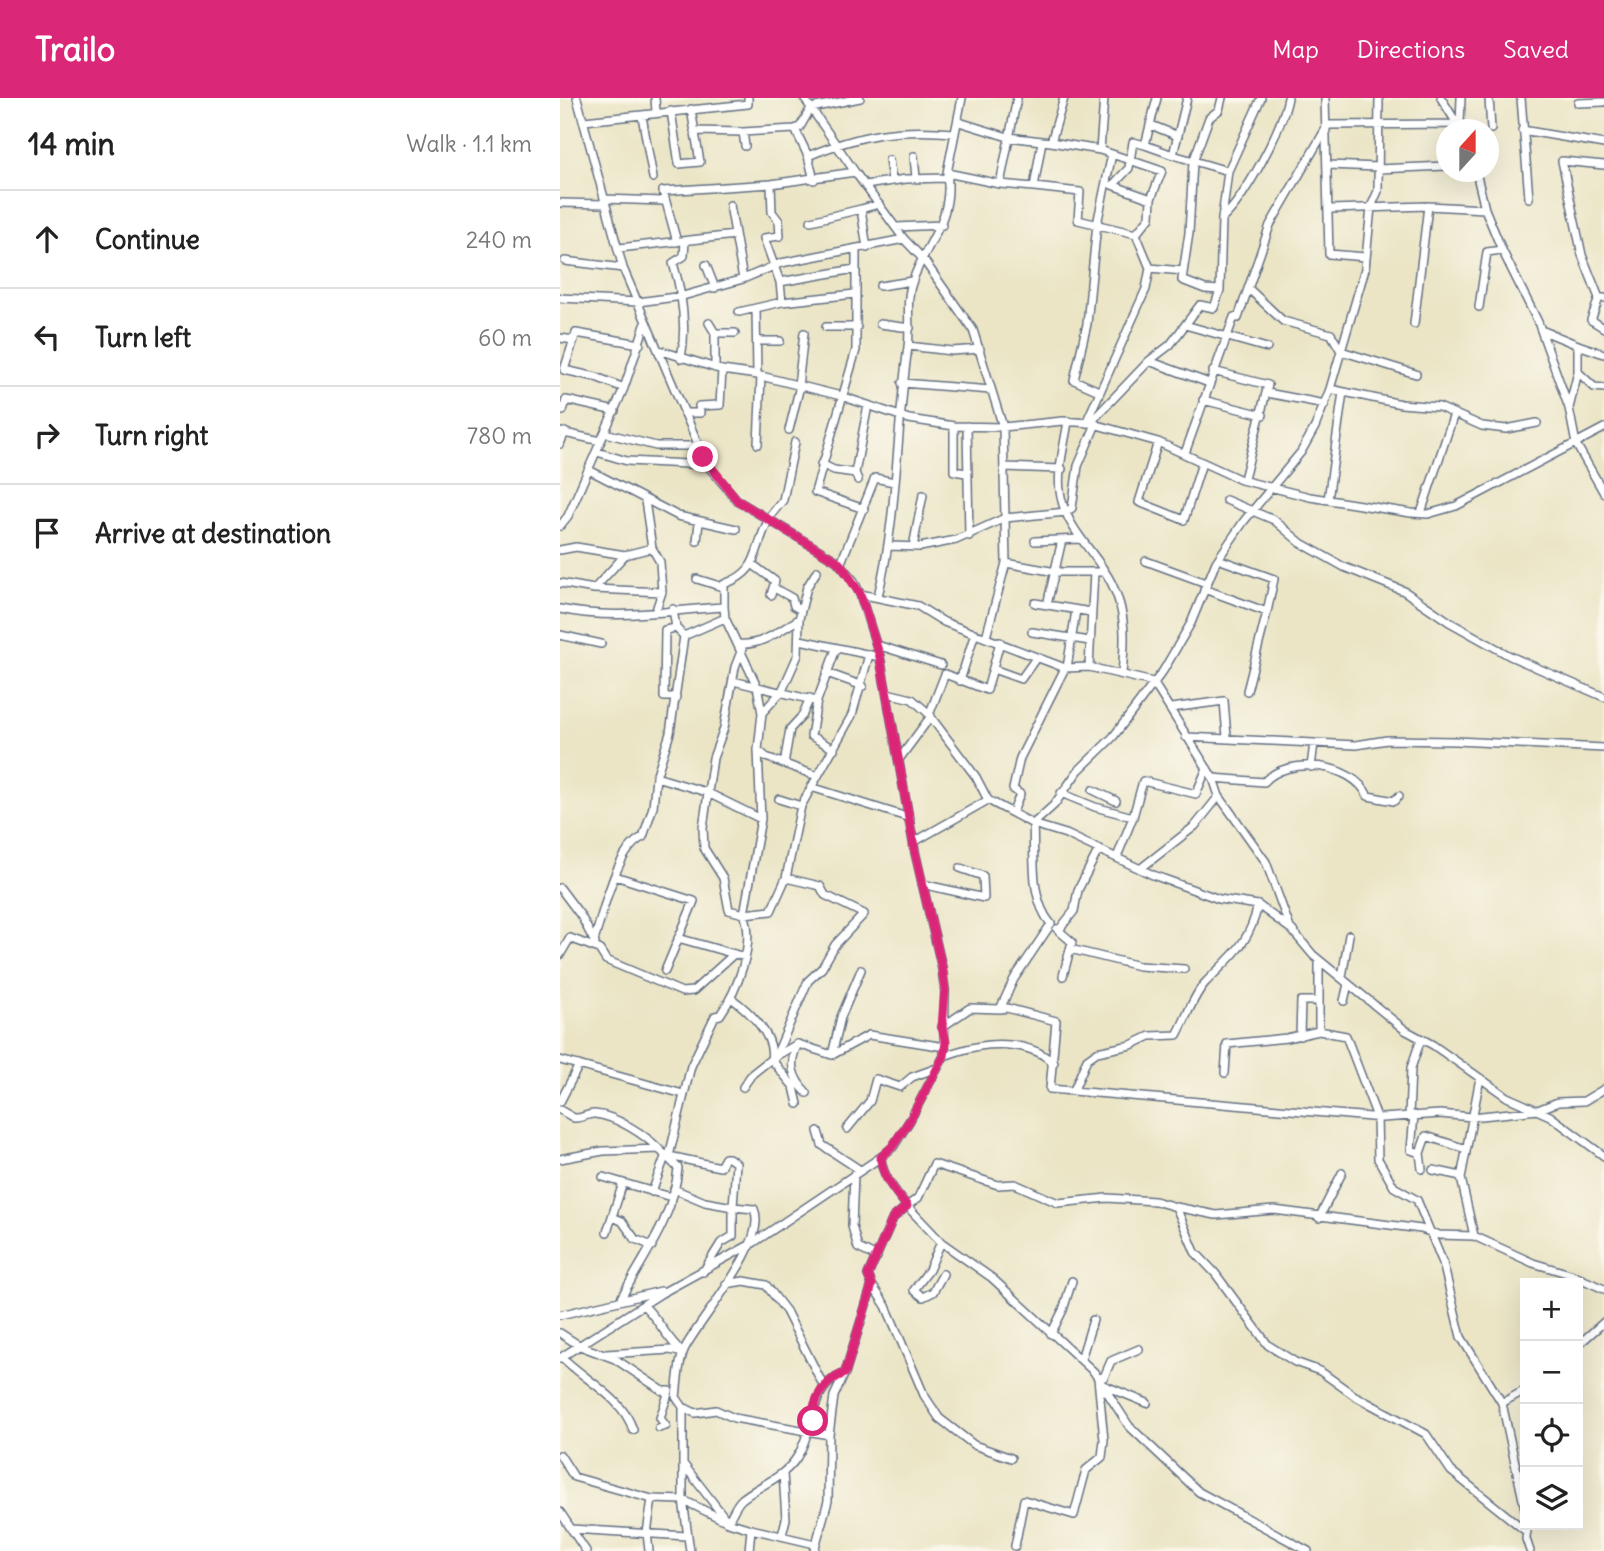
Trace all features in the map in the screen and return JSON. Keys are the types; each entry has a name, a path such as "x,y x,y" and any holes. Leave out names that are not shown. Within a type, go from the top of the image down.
{"street":[{"path":"577,98 623,268 707,465 738,501 840,565 854,581 860,594 880,657 922,884 945,990 942,1027 944,1056 910,1120 892,1147 753,1242 643,1305 561,1358 604,1392 631,1422 633,1430"},
{"path":"655,98 656,112"},
{"path":"671,111 679,164 700,162 685,98"},
{"path":"584,121 748,104 748,98"},
{"path":"804,98 904,239 923,259 974,330 1003,427 1006,563 986,636"},
{"path":"694,131 795,129 800,127 811,108 859,98"},
{"path":"878,596 890,546 898,416 910,328 912,281 942,225 947,175 962,98"},
{"path":"1000,184 1017,98"},
{"path":"1051,142 1064,98"},
{"path":"1100,150 1104,98"},
{"path":"1145,145 1157,98"},
{"path":"1173,155 1187,98"},
{"path":"1220,290 1205,289 1182,280 1193,162 1209,118 1219,110 1222,98"},
{"path":"1091,423 1149,361 1170,345 1200,305 1214,308 1220,290 1222,219 1228,172 1261,98"},
{"path":"1222,219 1233,209 1271,143 1289,98"},
{"path":"1325,98 1324,123 1328,125 1436,127"},
{"path":"1033,824 1054,805 1078,771 1113,737 1163,671 1191,623 1218,559 1254,509 1301,452 1325,404 1367,257 1371,207 1378,191 1379,98"},
{"path":"1441,98 1455,119"},
{"path":"1460,119 1461,98"},
{"path":"1489,98 1490,119"},
{"path":"1521,98 1529,198"},
{"path":"1578,103 1604,102"},
{"path":"642,116 653,178"},
{"path":"958,122 1008,137 1100,150 1131,158 1162,171 1151,199 1150,217 1136,234"},
{"path":"1151,125 1178,136"},
{"path":"1328,125 1329,254 1367,257"},
{"path":"1185,453 1213,371 1249,289 1269,225 1328,125"},
{"path":"795,129 808,156 814,180"},
{"path":"808,156 836,144 880,132 901,130 955,134"},
{"path":"1522,130 1604,144"},
{"path":"743,132 744,146"},
{"path":"1034,187 1042,141"},
{"path":"1105,188 1114,184 1129,168 1133,142 1228,172"},
{"path":"1099,391 1074,380 1087,324 1097,224 1112,154"},
{"path":"914,156 916,178"},
{"path":"889,160 892,180"},
{"path":"1604,165 1562,161 1582,255 1602,298 1591,320 1604,328"},
{"path":"1328,165 1378,168 1436,166"},
{"path":"681,359 686,332 683,296 673,262 684,257 681,242 663,201 663,191 814,180 855,172"},
{"path":"865,185 947,175 1000,184 1080,192 1078,220 1136,234"},
{"path":"1478,182 1485,209 1502,250 1541,330 1569,408 1576,443 1604,493"},
{"path":"771,184 772,212 779,221 780,236 764,238 780,282 782,302"},
{"path":"1114,184 1151,199"},
{"path":"560,203 663,201"},
{"path":"811,221 879,204"},
{"path":"730,205 743,279"},
{"path":"1329,209 1428,206 1485,209"},
{"path":"1414,324 1428,206"},
{"path":"861,209 867,248"},
{"path":"896,227 942,225"},
{"path":"890,546 913,547 969,536 1005,518 1066,512 1072,509 1078,466 1099,391 1146,289 1150,268 1136,234"},
{"path":"619,248 735,235"},
{"path":"560,298 638,302 683,296 774,267 904,239"},
{"path":"856,249 856,350 815,492 864,509"},
{"path":"1479,307 1487,252 1502,250"},
{"path":"565,261 623,268"},
{"path":"706,265 715,288"},
{"path":"1150,268 1183,271"},
{"path":"780,282 855,269"},
{"path":"880,286 912,281"},
{"path":"1249,289 1283,321 1331,334 1341,351 1416,374"},
{"path":"739,312 782,302 855,294"},
{"path":"756,308 758,444"},
{"path":"684,413 700,413 699,406 720,405 715,333 709,323"},
{"path":"560,526 568,516 615,411 645,324"},
{"path":"880,324 910,328"},
{"path":"1185,325 1267,348"},
{"path":"826,327 857,327"},
{"path":"1541,330 1604,354"},
{"path":"624,388 596,377 561,375 576,333 640,344"},
{"path":"715,333 735,333"},
{"path":"789,430 799,386 804,333"},
{"path":"560,338 574,340"},
{"path":"757,341 780,341"},
{"path":"1569,408 1578,372 1578,345"},
{"path":"908,346 952,351 980,349"},
{"path":"659,350 719,369 841,396 898,416 954,426 1003,427 1068,421 1091,423 1158,442 1244,480 1328,500 1421,513 1456,506 1542,458 1604,428"},
{"path":"1149,361 1209,383"},
{"path":"1213,371 1268,385 1263,415 1244,480"},
{"path":"1578,372 1594,387 1604,388"},
{"path":"902,383 991,390"},
{"path":"1330,389 1439,407 1482,426 1507,429 1537,423"},
{"path":"1328,500 1343,392"},
{"path":"1266,393 1325,404"},
{"path":"563,411 566,400 615,411"},
{"path":"1203,400 1263,415"},
{"path":"821,464 857,476 868,405"},
{"path":"1421,513 1454,414"},
{"path":"1068,421 1059,490 1070,526 1104,572 1122,608 1125,635 1122,674"},
{"path":"954,426 954,471 966,473"},
{"path":"967,426 969,536"},
{"path":"560,444 563,432 601,442"},
{"path":"605,433 656,446 698,446"},
{"path":"696,579 723,587 741,579 752,564 767,520 783,500 795,442"},
{"path":"1158,442 1139,502 1184,520 1202,463"},
{"path":"597,452 627,461 707,465"},
{"path":"1004,467 1062,469"},
{"path":"589,470 645,501 699,522 736,529"},
{"path":"840,565 875,478 894,482"},
{"path":"913,547 923,495"},
{"path":"1226,500 1254,509 1274,520 1301,543 1344,567 1405,591 1451,623 1510,656 1604,697"},
{"path":"645,501 652,548 660,562 662,592 656,610"},
{"path":"560,512 568,516"},
{"path":"697,541 699,522"},
{"path":"1035,541 1080,539"},
{"path":"1046,605 1062,540"},
{"path":"560,550 576,547 625,555 652,548"},
{"path":"594,589 625,555"},
{"path":"1218,559 1274,579 1247,691"},
{"path":"1146,561 1267,612"},
{"path":"1006,563 1056,572 1104,572"},
{"path":"752,564 775,581 772,591 792,598 794,606 801,610"},
{"path":"762,713 782,691 798,655 801,610 807,587 817,571"},
{"path":"1090,667 1094,572"},
{"path":"560,583 594,589 662,592"},
{"path":"669,1156 696,1050 715,1016 720,1015 731,998 745,957 747,921 744,914 761,819 758,750 762,713 757,686 725,618 723,587"},
{"path":"860,594 918,606 944,622 1066,668 1090,667 1153,682 1213,778 1219,796 1266,862 1290,928"},
{"path":"1035,603 1091,612"},
{"path":"560,609 628,616 656,610 724,607"},
{"path":"673,609 676,628 684,636"},
{"path":"1013,812 1020,794 1013,789 1020,758 1066,668 1076,610"},
{"path":"684,636 725,618"},
{"path":"740,647 777,635 799,619"},
{"path":"676,628 664,630 664,696 676,697"},
{"path":"1032,632 1090,641"},
{"path":"960,681 975,633"},
{"path":"560,635 601,644"},
{"path":"594,941 615,876 633,842 643,837 649,824 656,777 676,697 684,636"},
{"path":"800,640 880,657"},
{"path":"900,758 930,715 945,674 987,690 1000,642"},
{"path":"877,645 941,665"},
{"path":"740,647 706,792 704,848 723,878 729,909 744,914 771,911 786,878 801,806 834,749 863,686 869,655"},
{"path":"784,764 790,729 803,716 813,699 836,649"},
{"path":"993,669 1021,679 1036,658"},
{"path":"827,673 863,686"},
{"path":"733,681 813,699"},
{"path":"887,693 912,699 930,715 976,777 988,800 1033,824 1056,830 1140,869 1219,899 1258,905 1290,928 1319,960 1348,984 1421,1039 1507,1097 1550,1116 1604,1156"},
{"path":"813,699 811,736 834,749"},
{"path":"1171,708 1224,701 1227,737"},
{"path":"1186,737 1356,745 1387,740 1604,748"},
{"path":"1311,767 1314,743"},
{"path":"758,750 784,764 817,776"},
{"path":"1213,778 1264,782 1276,772 1311,767 1351,775 1362,785 1368,796 1380,801 1394,801 1399,796"},
{"path":"1117,857 1133,817 1143,781 1196,794 1206,768"},
{"path":"656,777 706,792 761,819"},
{"path":"811,787 910,818"},
{"path":"1095,807 1097,792 1116,801"},
{"path":"1061,793 1095,807 1133,817"},
{"path":"1140,869 1195,826 1219,796"},
{"path":"779,799 801,806"},
{"path":"914,842 988,800"},
{"path":"1033,824 1036,891 1051,924 1072,942 1063,976"},
{"path":"1059,930 1074,911 1078,890 1099,849"},
{"path":"922,884 984,898 983,876 960,868"},
{"path":"615,876 694,901 665,971"},
{"path":"773,1058 808,981 822,968 835,945 864,914 825,895 820,886 786,878"},
{"path":"560,888 582,916 606,960 682,992 693,991 734,954"},
{"path":"1074,1090 1087,1059 1097,1052 1131,1045 1150,1036 1177,1035 1206,982 1249,937 1258,905"},
{"path":"1000,1009 1014,979 1051,924"},
{"path":"1342,977 1349,935"},
{"path":"560,954 570,938 599,949"},
{"path":"678,938 745,957"},
{"path":"1070,949 1139,966 1184,969"},
{"path":"1319,960 1319,1031"},
{"path":"832,1055 841,1017 862,970"},
{"path":"1344,1001 1348,984"},
{"path":"731,998 750,1011 767,1039 773,1058 794,1084 807,1093"},
{"path":"1300,1036 1301,1001 1318,1001"},
{"path":"942,1027 970,1008 1000,1009 1056,1021 1054,1062 1049,1089 1377,1118 1472,1117 1538,1110 1558,1102 1584,1101 1604,1089"},
{"path":"1225,1073 1227,1044 1300,1036 1319,1031 1346,1036 1377,1118 1378,1159 1394,1188 1417,1200 1432,1232 1434,1247 1443,1263 1461,1337 1502,1403 1520,1487"},
{"path":"743,1087 752,1074 798,1044 832,1055 869,1035 945,1047"},
{"path":"1420,1153 1411,1150 1410,1068 1421,1039"},
{"path":"798,1044 792,1056 798,1104"},
{"path":"944,1056 985,1044 1003,1044 1033,1050 1054,1062"},
{"path":"560,1060 683,1094"},
{"path":"560,1102 579,1065"},
{"path":"848,1129 870,1101 876,1079 900,1087 912,1077 937,1068"},
{"path":"1475,1236 1468,1217 1461,1176 1480,1078"},
{"path":"560,1110 574,1118 593,1113 637,1132 669,1156 678,1168 670,1209 620,1300"},
{"path":"818,1131 818,1139 830,1152 857,1172"},
{"path":"1422,1169 1420,1153 1426,1136 1466,1149"},
{"path":"560,1159 603,1151 659,1149"},
{"path":"652,1192 665,1157 720,1167 724,1158 736,1163 733,1236 722,1243 702,1273"},
{"path":"881,1157 881,1166 887,1179 907,1206 941,1242 992,1278 1081,1359 1100,1381 1129,1426 1164,1462 1199,1492 1308,1551"},
{"path":"1011,1458 974,1445 939,1418 924,1395 886,1306 868,1275 893,1218 918,1198 934,1164 998,1185 1015,1184 1058,1203 1107,1198 1155,1201 1176,1208 1216,1215 1274,1210 1432,1232 1439,1236 1475,1236 1533,1264 1570,1274 1604,1289"},
{"path":"1433,1170 1461,1176"},
{"path":"857,1172 853,1236 858,1248 877,1256"},
{"path":"1319,1218 1342,1173"},
{"path":"603,1177 652,1192 672,1193 705,1202 756,1210 753,1242 683,1353 676,1397 680,1405 683,1500 690,1551"},
{"path":"607,1232 623,1183"},
{"path":"1176,1208 1195,1252 1216,1273 1268,1345 1295,1362 1320,1371 1355,1396 1426,1434 1451,1471 1520,1524"},
{"path":"612,1217 622,1222 635,1239 652,1246"},
{"path":"941,1242 929,1270 914,1290 923,1297 933,1292 943,1274"},
{"path":"1051,1334 1063,1310 1072,1280"},
{"path":"726,1284 744,1282 766,1285 786,1311 824,1387"},
{"path":"560,1455 574,1477 594,1480 652,1499 683,1500 729,1522 782,1535 815,1547 828,1500 829,1435 834,1396 845,1373 872,1285"},
{"path":"560,1315 670,1290"},
{"path":"643,1305 650,1317 659,1321 670,1342 683,1353"},
{"path":"1081,1359 1093,1320"},
{"path":"1583,1341 1604,1322"},
{"path":"560,1334 580,1346 615,1359 663,1391 669,1391 667,1405 660,1418 666,1426 659,1428"},
{"path":"1015,1546 1024,1500 1074,1515 1086,1470 1102,1457 1104,1440 1100,1381 1111,1361 1139,1349"},
{"path":"599,1354 670,1350 683,1353"},
{"path":"729,1522 740,1500 783,1473 798,1456 813,1421 813,1409 824,1387 832,1377 845,1373"},
{"path":"1100,1381 1147,1403"},
{"path":"1502,1403 1520,1393"},
{"path":"667,1405 680,1405 695,1413 716,1410 734,1418 829,1435"},
{"path":"683,1464 729,1522"},
{"path":"782,1535 786,1519 783,1473"},
{"path":"649,1551 647,1533 652,1499"},
{"path":"560,1512 586,1551"},
{"path":"571,1529 687,1536"},
{"path":"749,1551 751,1529"},
{"path":"1527,1530 1530,1551"}],"route":[{"path":"703,457 738,501 837,561 854,581 860,594 880,657 915,852 945,990 942,1027 946,1042 944,1056 910,1120 892,1147 881,1157 881,1166 887,1179 907,1206 893,1218 868,1275 872,1285 845,1373 832,1377 821,1390 813,1409 813,1421"}]}
